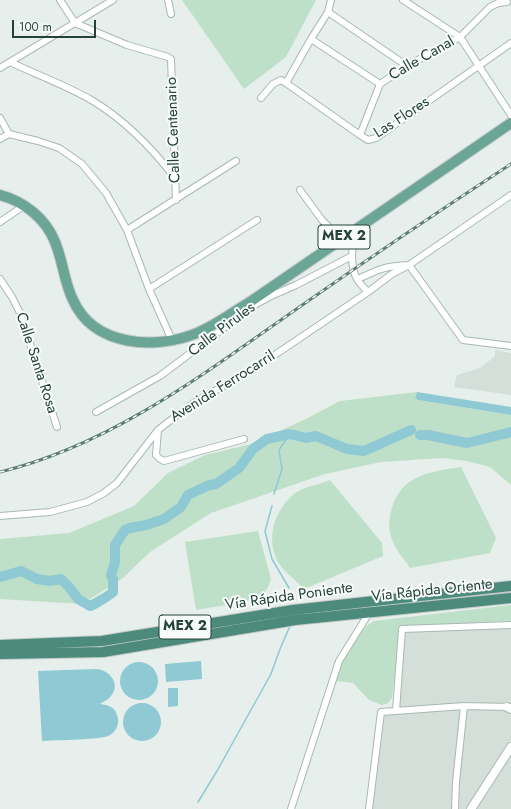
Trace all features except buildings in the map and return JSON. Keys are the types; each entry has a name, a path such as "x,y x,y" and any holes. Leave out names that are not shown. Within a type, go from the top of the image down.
{"highway":[{"name":"Vía Rápida Poniente","path":"0,644 102,641 293,610 511,586"},
{"name":"Vía Rápida Oriente","path":"0,654 103,652 295,620 511,598"}],"main road":[{"name":"MEX 2","path":"0,195 26,205 42,221 52,235 73,300 81,314 92,326 108,335 127,340 147,342 172,340 188,336 208,328 251,304 341,239 511,122"}],"street":[{"path":"60,0 74,23"},
{"path":"0,68 113,0"},
{"path":"168,0 170,14"},
{"path":"261,98 277,81 281,80 286,83 328,12 331,0"},
{"path":"403,0 460,37 511,114"},
{"name":"Calle Canal","path":"360,135 380,84 407,66 460,37 490,7 498,3 507,2"},
{"path":"328,12 407,66"},
{"name":"Calle Centenario","path":"74,23 127,45 171,59 176,200"},
{"path":"311,39 380,84"},
{"name":"Las Flores","path":"286,83 368,140 376,138 511,44"},
{"path":"10,62 70,88 93,101 131,129 160,159 175,178"},
{"path":"0,118 9,134 38,141 58,148 82,164 106,193 127,230 149,289 172,340"},
{"path":"0,140 9,134"},
{"path":"127,230 236,161"},
{"path":"300,190 322,220 341,239"},
{"name":"Avenida Ferrocarril","path":"0,516 50,512 96,498 111,489 158,430 195,402 257,367 368,292 392,274 409,265 510,198"},
{"path":"0,222 26,205"},
{"path":"149,289 257,220"},
{"path":"354,231 352,256 353,270 358,280 368,292"},
{"name":"Calle Pirules","path":"96,412 160,376 251,304 296,285 352,256"},
{"path":"358,280 379,268 409,265 463,340 511,346"},
{"name":"Calle Santa Rosa","path":"0,279 15,301 20,313 57,427"},
{"path":"158,430 156,455 164,461 244,439"},
{"path":"291,809 339,661 368,613"},
{"path":"396,712 402,629 511,625"},
{"path":"455,809 456,782 464,706"},
{"path":"369,809 381,712 464,706 510,708"},
{"path":"471,809 509,752"}],"shaded area":[{"path":"495,350 511,353 511,395 454,387 457,375 480,368 495,356"},
{"path":"511,625 511,809 369,809 381,712 396,711 402,629"}],"green space":[{"path":"182,0 316,0 286,57 244,89"},
{"path":"417,392 415,397 418,400 511,415 511,485 490,467 466,461 443,458 381,462 325,474 211,513 150,552 123,578 82,604 0,599 0,539 69,533 134,506 168,473 205,455 251,444 306,419 340,401"},
{"path":"461,467 496,538 490,553 410,568 393,543 390,532 390,514 395,499 401,490 417,477"},
{"path":"330,480 382,543 383,556 304,589 283,569 278,562 272,543 274,524 282,507 295,493"},
{"path":"258,531 271,579 266,590 261,595 248,600 196,610 185,542"},
{"path":"511,605 511,621 400,627 392,698 388,703 382,705 369,700 353,683 336,681 341,661 365,627 374,621"}],"water":[{"path":"417,392 511,407 511,415 418,400 415,398"},
{"path":"201,661 202,679 166,682 165,664"},
{"path":"135,662 143,662 155,671 158,681 155,691 149,697 143,700 135,700 123,691 120,685 120,677 129,665"},
{"path":"96,669 106,672 110,675 114,682 115,687 111,696 100,704 111,707 115,710 118,718 116,729 106,737 78,740 42,741 38,671"},
{"path":"168,688 178,688 178,706 168,707"},
{"path":"138,703 146,703 158,712 161,722 158,732 152,738 146,741 138,741 126,732 123,726 123,718 132,706"}],"waterway":[{"path":"0,577 21,571 37,579 50,581 61,579 78,599 90,606 113,592 113,579 111,575 115,562 115,545 125,530 164,519 181,507 188,495 209,485 216,484 239,468 253,449 267,439 290,434 306,438 316,436 347,449 364,451 411,430"},
{"path":"420,435 428,435 467,443 511,432"},
{"path":"274,494 282,469 279,450 290,434"},
{"path":"272,506 265,531 272,559 289,588"},
{"path":"198,802 271,674 290,626"}],"railway":[{"path":"0,472 41,460 80,444 119,425 156,404 228,357 430,217 511,164"}]}
